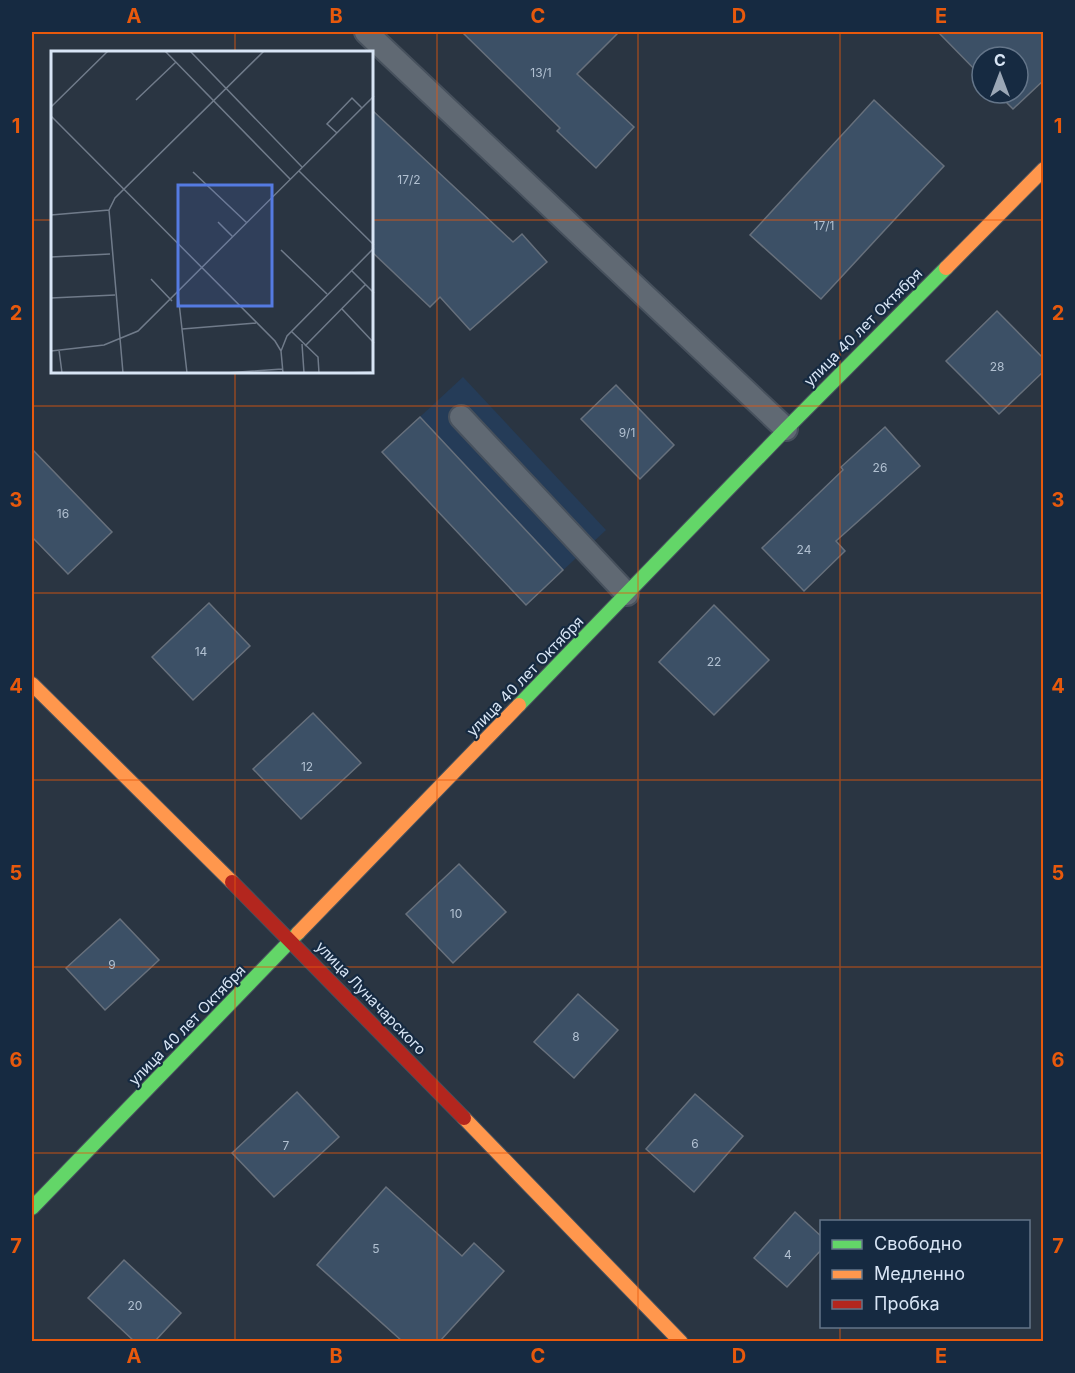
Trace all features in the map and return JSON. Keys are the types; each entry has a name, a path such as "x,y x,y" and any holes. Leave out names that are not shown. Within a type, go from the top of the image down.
{"main road":[{"name":"улица 40 лет Октября","path":"32,1208 786,429 1044,169"},
{"name":"улица Луначарского","path":"32,684 292,941 681,1341"}],"lane":[{"path":"366,32 786,429"},
{"path":"461,417 627,594"}],"shaded area":[{"path":"463,377 606,530 526,605 382,452"}],"building":[{"path":"462,32 619,32 577,74 634,127 596,168 557,131 560,128"},
{"path":"938,32 1044,32 1044,80 1030,93 1030,45 970,45 970,65"},
{"path":"874,100 944,166 821,299 750,235"},
{"path":"374,112 513,242 522,234 547,262 470,330 440,297 430,307 374,254"},
{"path":"997,311 1044,359 1044,371 999,414 946,361"},
{"path":"616,385 674,445 640,479 581,419"},
{"path":"420,417 563,570 526,605 382,452"},
{"path":"885,427 920,466 836,541 845,551 804,591 762,548 843,470 841,467"},
{"path":"32,449 112,532 68,574 32,537"},
{"path":"209,603 250,646 193,700 152,657"},
{"path":"714,605 769,660 714,715 659,662"},
{"path":"313,713 361,763 301,819 253,769"},
{"path":"459,864 506,912 453,963 406,914"},
{"path":"120,919 159,960 105,1010 66,968"},
{"path":"578,994 618,1030 574,1078 534,1042"},
{"path":"297,1092 339,1137 274,1197 232,1153"},
{"path":"695,1094 743,1136 694,1192 646,1149"},
{"path":"386,1187 462,1256 474,1243 504,1271 440,1341 402,1341 317,1265"},
{"path":"795,1212 820,1235 820,1251 787,1287 754,1258"},
{"path":"124,1260 181,1313 155,1341 134,1341 88,1298"}],"traffic: fast":[{"path":"519,705 786,429 946,268"},
{"path":"32,1208 298,933"}],"traffic: slow":[{"path":"946,268 1044,169"},
{"path":"32,684 232,882"},
{"path":"298,933 519,705"},
{"path":"464,1118 681,1342"}],"traffic: jam":[{"path":"232,882 464,1118"}]}
